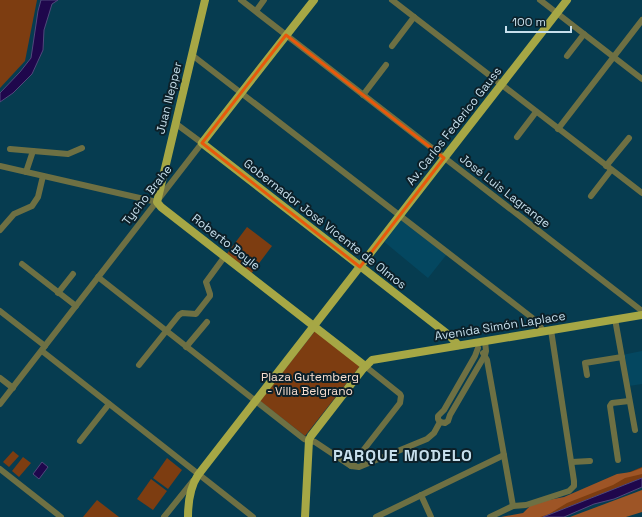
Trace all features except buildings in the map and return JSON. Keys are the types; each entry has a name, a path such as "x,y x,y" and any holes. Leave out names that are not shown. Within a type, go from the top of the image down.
{"main road":[{"name":"Juan Nepper","path":"157,202 205,0"},
{"name":"Tycho Brahe","path":"202,143 314,0"},
{"name":"Av. Carlos Federico Gauss","path":"197,477 567,0"},
{"name":"Gobernador José Vicente de Olmos","path":"202,143 450,336 458,345"},
{"name":"Roberto Boyle","path":"157,202 161,207 366,366"},
{"name":"Avenida Simón Laplace","path":"366,366 376,358 458,345 477,345 485,341 642,315"},
{"path":"305,517 309,440 315,430 366,366"},
{"path":"188,517 190,496 197,477"}],"street":[{"name":"José Luis Lagrange","path":"241,0 642,311"},
{"path":"256,12 264,0"},
{"path":"392,0 642,193"},
{"path":"540,0 642,79"},
{"path":"392,46 414,17"},
{"path":"558,129 642,20"},
{"path":"567,56 584,34"},
{"path":"192,55 400,215 535,320 547,331 572,462 574,486 569,491 526,505 513,506 490,517"},
{"path":"363,95 386,65"},
{"path":"517,137 536,112"},
{"name":"Gobernador José Vicente de Olmos","path":"176,123 202,143"},
{"path":"606,166 629,138"},
{"name":"Tycho Brahe","path":"0,404 202,143"},
{"path":"10,149 68,154 82,148"},
{"path":"26,172 32,151"},
{"name":"Roberto Boyle","path":"0,166 157,202"},
{"path":"591,196 611,170"},
{"path":"0,230 14,214 32,206 38,197 43,176"},
{"path":"139,366 179,315 182,313 196,314 210,296 206,284 207,279 225,256"},
{"path":"22,264 76,306"},
{"path":"58,292 73,274"},
{"path":"98,278 304,439 315,442 351,466 357,467 364,465 426,439 434,433 440,422 438,416 444,410 475,356 477,345"},
{"path":"0,311 43,349 197,477 253,517"},
{"path":"615,319 635,430"},
{"path":"186,347 207,322"},
{"path":"440,422 444,423 448,421 485,355 485,341"},
{"path":"477,345 487,360 513,506"},
{"path":"587,375 586,363 622,357"},
{"name":"Roberto Boyle","path":"359,457 400,403 401,399 400,394 366,366"},
{"path":"0,378 13,388"},
{"path":"618,460 610,406 612,403 629,401"},
{"path":"80,441 109,404"},
{"path":"376,517 504,455"},
{"path":"359,457 359,463 364,465"},
{"path":"351,466 359,457"},
{"path":"572,462 590,461"},
{"path":"0,469 61,517"},
{"path":"164,517 197,477"},
{"path":"180,496 185,493 190,496"},
{"path":"421,495 431,517"}],"highlighted area":[{"path":"286,35 444,158 360,267 202,143"}],"shaded area":[{"path":"41,0 58,0 52,4 44,30 43,50 32,74 13,93 0,102 0,93 31,58"},
{"path":"400,218 447,254 428,278 382,240"},
{"path":"642,351 642,384 629,386 622,355"},
{"path":"42,462 48,467 39,479 33,474"},
{"path":"642,468 642,474 625,478 613,485 567,503 549,514 540,517 501,517 523,513 533,503 564,497 617,474 631,472"},
{"path":"642,478 642,487 614,499 594,504 564,517 543,517"},
{"path":"642,490 642,512 626,517 570,517"}],"green space":[{"path":"0,0 37,0 25,61 0,88"},
{"path":"247,227 272,246 251,274 226,255"},
{"name":"Plaza Gutemberg - Villa Belgrano","path":"315,331 360,366 305,436 260,401"},
{"path":"13,451 19,456 9,467 3,462"},
{"path":"23,457 31,463 19,477 12,471"},
{"path":"167,458 182,470 168,489 153,478"},
{"path":"642,467 642,478 543,517 520,517"},
{"path":"151,479 167,491 153,510 137,499"},
{"path":"97,500 119,517 83,517"}],"district":[{"name":"PARQUE MODELO","path":"403,455"}]}
